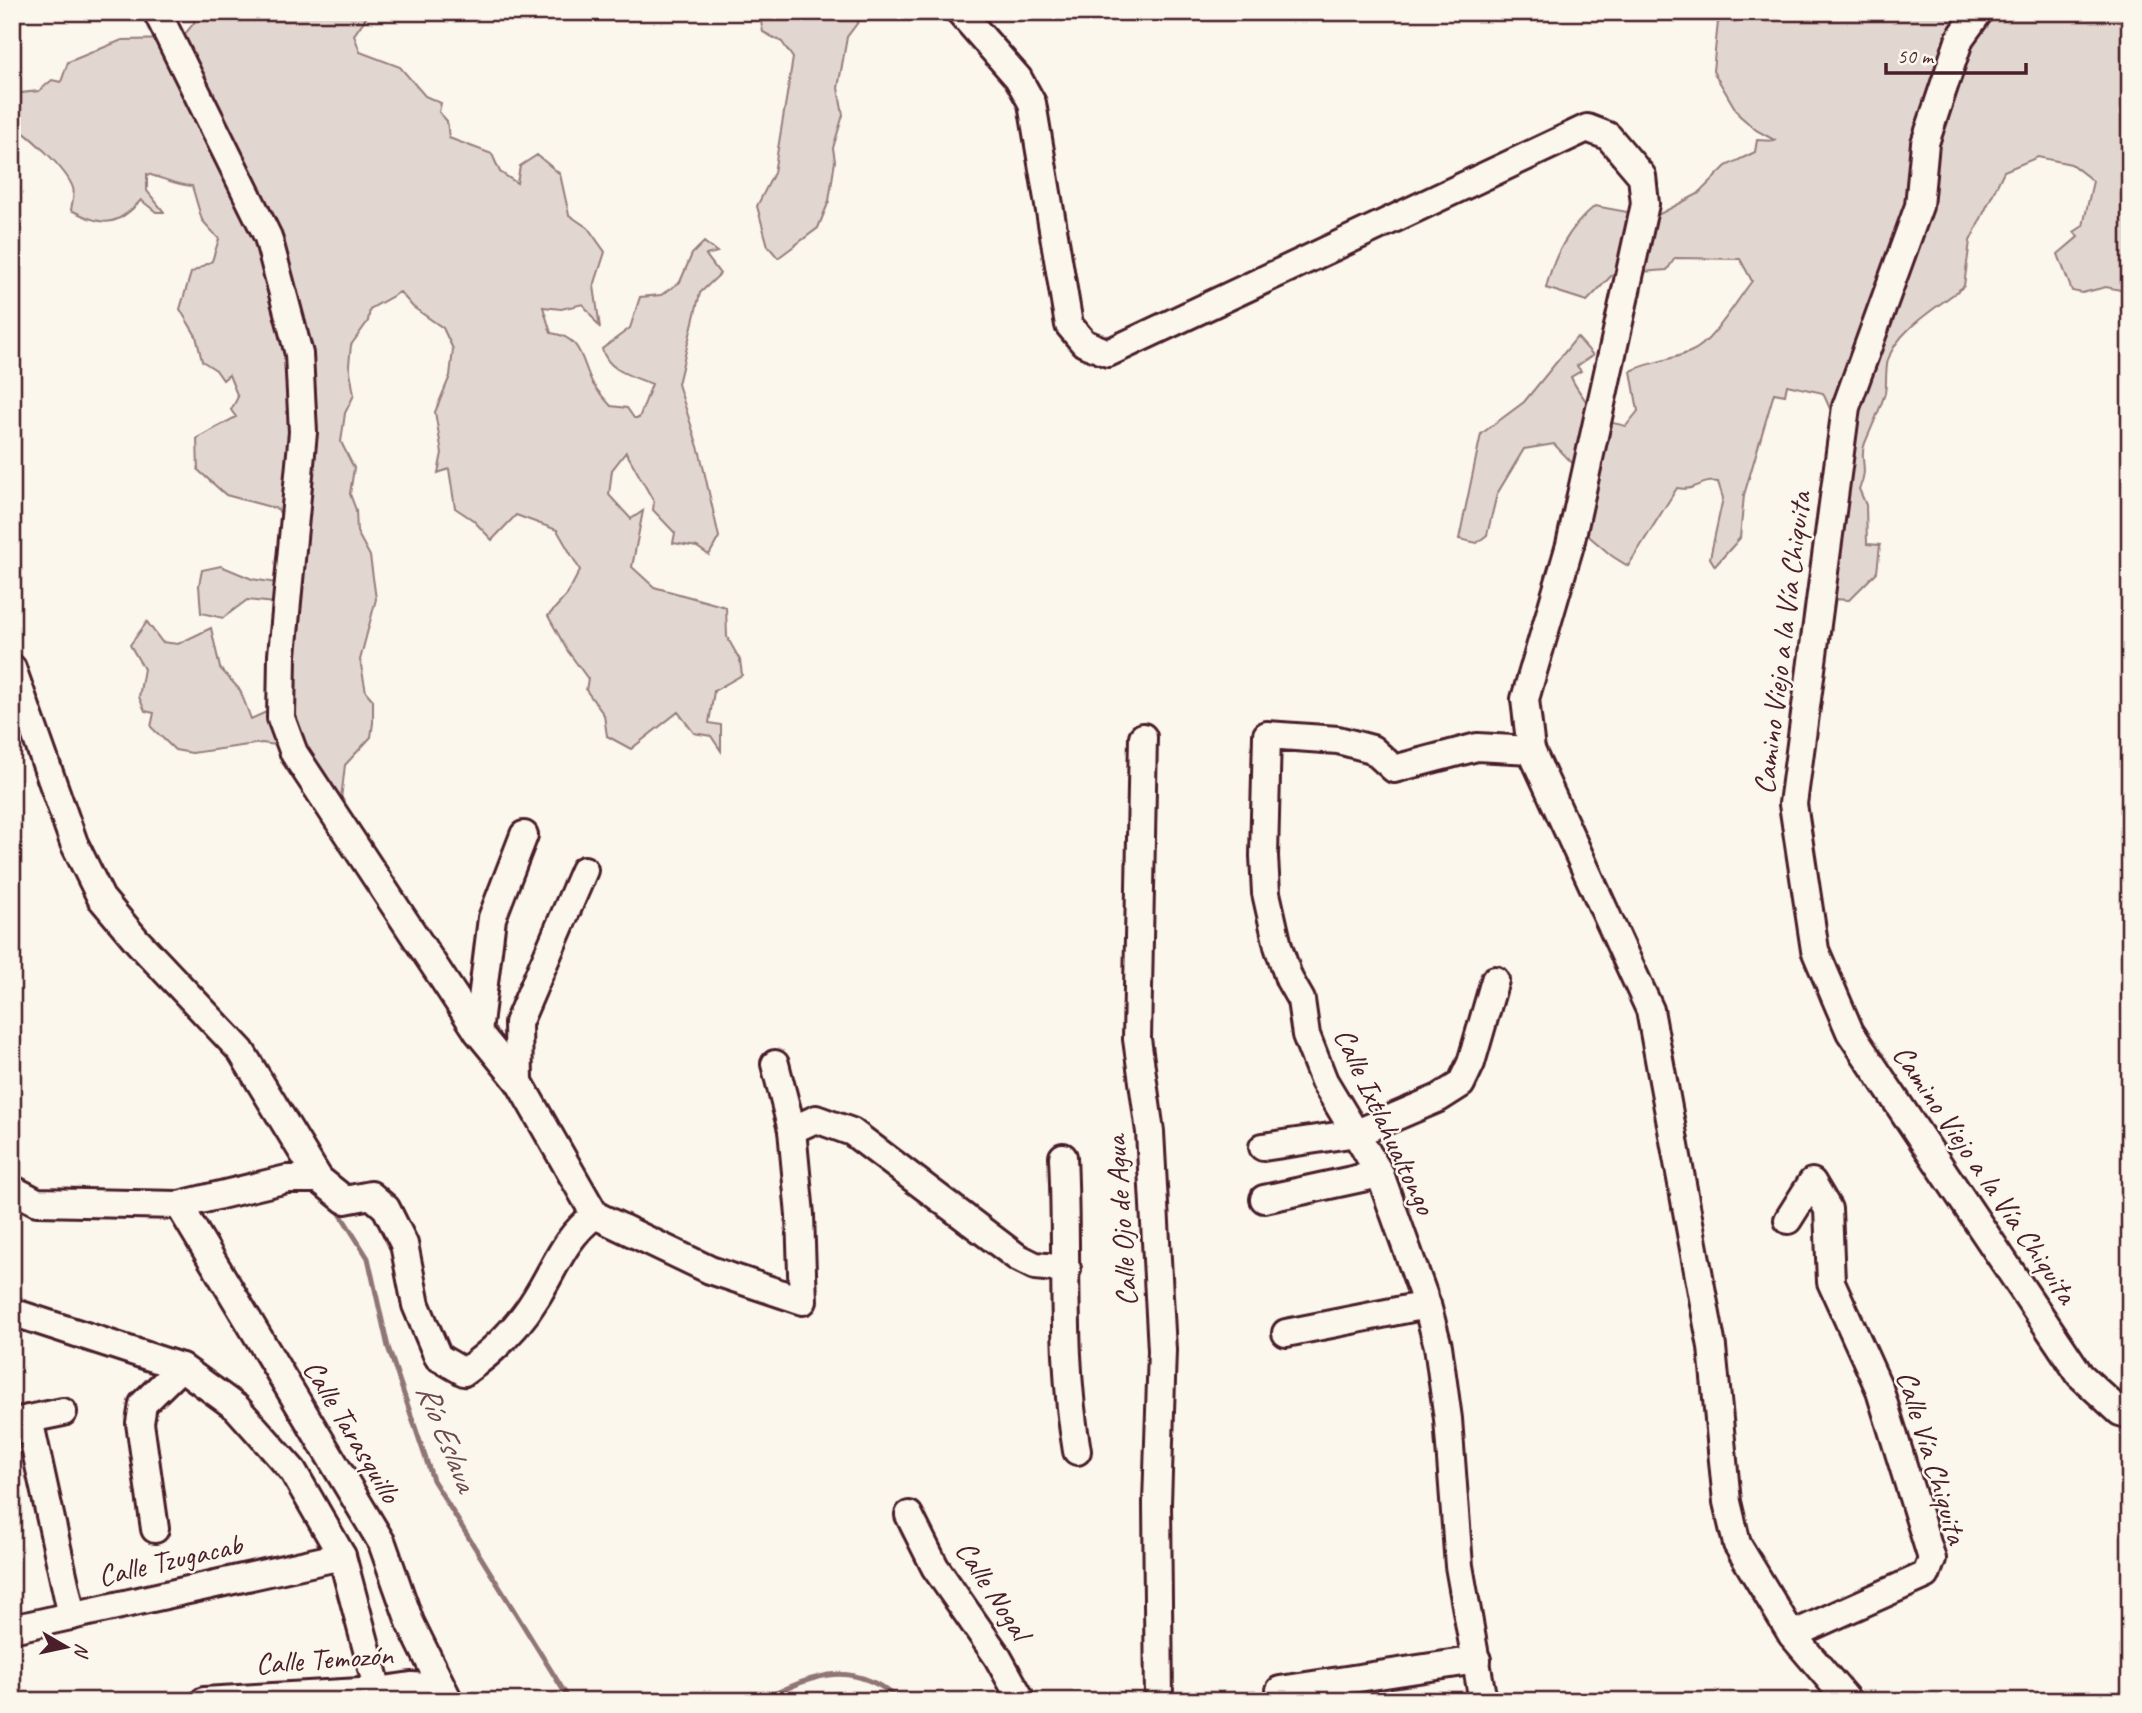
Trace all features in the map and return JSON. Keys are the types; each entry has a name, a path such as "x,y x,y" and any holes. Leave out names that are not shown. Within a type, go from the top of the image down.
{"street":[{"path":"157,12 268,237 299,354 303,432 282,655 281,718 294,753 478,1032 519,1082 595,1215 710,1270 803,1301 800,1215 792,1130 775,1064"},
{"path":"960,12 1018,78 1032,103 1069,325 1084,343 1108,353 1587,128 1608,136 1642,176 1645,204 1570,545 1525,699 1531,750 1650,1010 1712,1347 1727,1502 1737,1544 1792,1635 1848,1701"},
{"name":"Camino Viejo a la Vía Chiquita","path":"1979,12 1960,38 1924,143 1919,206 1846,407 1793,804 1815,950 1850,1031 2080,1375 2120,1412 2130,1415"},
{"path":"12,668 74,843 101,898 138,942 242,1051 319,1179 345,1200 371,1195 386,1208 404,1244 416,1305 438,1357 464,1372 496,1350 535,1300 575,1230 595,1215"},
{"name":"Calle Ixtlahualtongo","path":"1483,1701 1459,1566 1443,1382 1427,1305 1380,1174 1324,1081 1306,1035 1301,1000 1289,979 1278,946 1266,893 1264,856 1267,735 1349,743 1372,749 1394,769 1478,747 1531,750"},
{"name":"Calle Ojo de Agua","path":"1143,737 1137,1039 1150,1132 1162,1350 1157,1503 1159,1701"},
{"path":"478,1032 492,918 524,835"},
{"path":"519,1082 518,1023 583,870"},
{"path":"1263,1147 1357,1133 1439,1098 1461,1084 1471,1063 1495,980"},
{"path":"792,1130 816,1118 852,1132 1017,1257 1035,1266 1067,1269"},
{"path":"1063,1157 1066,1314 1071,1414 1077,1451"},
{"path":"1264,1199 1380,1174"},
{"path":"12,1189 37,1202 180,1205 288,1179 319,1179"},
{"name":"Calle Vía Chiquita","path":"1788,1220 1812,1182 1828,1209 1831,1282 1879,1388 1932,1559 1926,1575 1792,1635"},
{"name":"Calle Tarasquillo","path":"180,1205 382,1543 410,1622 447,1699"},
{"path":"1286,1333 1427,1305"},
{"path":"12,1312 181,1367 237,1408 293,1471 342,1556 378,1691"},
{"path":"155,1529 140,1423 143,1405 181,1367"},
{"path":"63,1412 21,1421 72,1616"},
{"name":"Calle Nogal","path":"909,1514 935,1567 997,1656 1022,1701"},
{"name":"Calle Tzugacab","path":"12,1629 342,1556"},
{"path":"1280,1690 1477,1661"},
{"name":"Calle Temozón","path":"204,1701 378,1691 412,1693 429,1688 447,1699"}],"shaded area":[{"path":"194,12 370,12 354,35 360,52 400,67 425,96 441,103 439,112 447,121 449,138 492,154 500,172 517,183 520,166 537,155 560,174 569,215 588,228 605,252 594,286 600,328 583,304 561,309 543,307 551,333 562,335 575,345 599,393 611,406 627,408 634,418 639,418 652,384 615,368 602,349 630,328 640,297 661,295 680,282 692,254 704,242 717,252 706,255 720,274 700,293 678,384 700,453 719,537 709,555 697,547 673,543 675,533 653,510 654,502 626,452 612,470 609,495 631,519 643,511 632,567 654,587 726,607 727,637 740,660 742,675 714,691 709,723 721,725 721,751 711,736 694,733 678,712 631,749 607,736 604,715 586,690 588,679 567,650 548,616 567,595 580,570 557,530 516,515 492,540 473,520 455,508 449,469 438,473 442,453 435,412 450,376 453,349 443,328 413,307 400,292 370,309 368,321 351,345 349,365 354,395 345,413 341,442 354,468 350,494 356,510 357,532 370,556 376,599 360,660 366,692 373,700 371,737 345,765 340,808 296,748 262,743 192,753 175,750 151,727 154,713 145,711 139,697 144,669 130,645 147,622 162,642 178,644 211,628 220,668 240,690 251,719 273,709 275,603 247,600 223,618 201,613 199,585 202,570 221,566 252,579 276,583 292,538 278,509 226,495 198,470 197,438 236,417 231,410 238,397 229,375 223,380 216,370 202,361 196,336 180,309 191,273 212,261 219,239 202,220 192,186 147,174 147,191 164,212 156,212 141,200 124,216 109,222 92,219 71,210 74,190 69,180 47,153 12,125 12,94 39,91 52,80 61,82 68,62 122,40 181,39 194,23"},
{"path":"759,12 924,12 922,17 865,13 847,37 838,88 843,115 833,148 835,161 829,201 818,228 778,258 768,246 757,206 774,173 793,58 782,42 763,32"},
{"path":"1719,12 2130,12 2130,292 2106,287 2082,293 2072,291 2058,254 2078,237 2074,232 2083,226 2093,181 2071,164 2038,157 2004,171 1970,241 1964,286 1910,328 1900,338 1888,360 1885,393 1863,448 1864,475 1859,489 1866,505 1867,544 1880,545 1877,572 1849,600 1834,599 1831,593 1853,460 1823,393 1787,385 1785,395 1774,393 1744,495 1740,538 1715,566 1710,558 1723,498 1718,482 1677,488 1628,566 1577,526 1581,472 1554,444 1524,449 1497,494 1487,535 1477,543 1459,539 1481,434 1524,402 1577,337 1593,355 1577,366 1581,371 1571,377 1574,383 1595,419 1626,426 1638,411 1631,371 1683,355 1698,347 1724,321 1752,281 1740,259 1675,258 1667,270 1613,274 1587,301 1546,288 1564,243 1578,223 1595,206 1654,217 1698,194 1726,166 1755,152 1757,140 1776,141 1756,130 1739,115 1713,71"}],"waterway":[{"name":"Río Eslava","path":"339,1212 368,1258 388,1347 433,1480 570,1701"},
{"name":"Río Eslava","path":"759,1701 797,1684 831,1675 865,1678 901,1701"}]}
